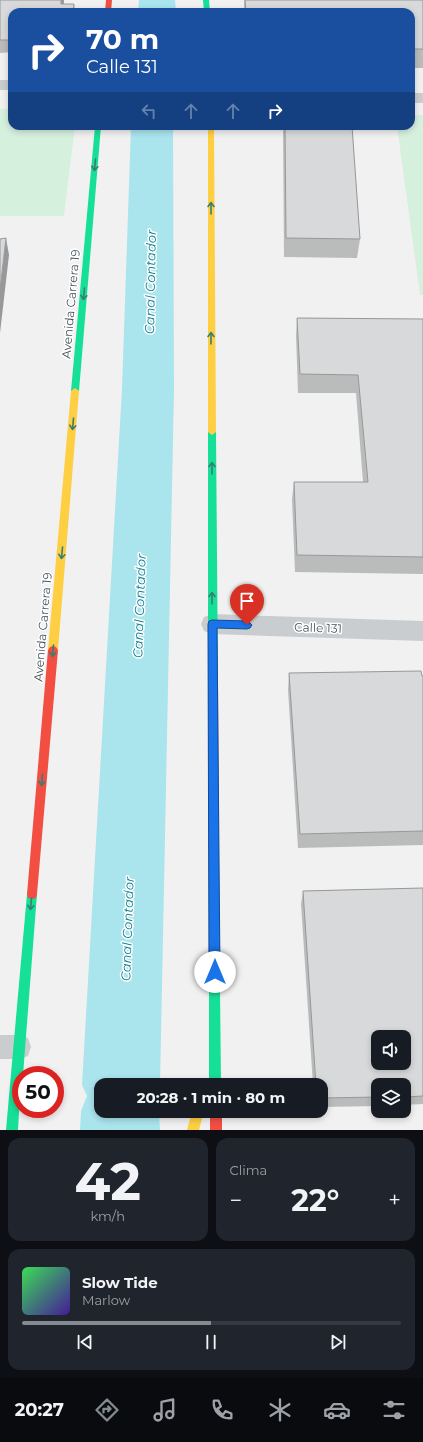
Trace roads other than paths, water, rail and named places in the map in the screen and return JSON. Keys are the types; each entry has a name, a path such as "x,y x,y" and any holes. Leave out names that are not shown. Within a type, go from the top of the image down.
{"main road":[{"name":"Avenida Carrera 19","path":"12,1076 9,1047 98,130"},
{"path":"211,130 212,624 216,1078"},
{"path":"205,1070 215,987"},
{"name":"Avenida Carrera 19","path":"12,1130 13,1118"},
{"path":"21,1118 22,1123"},
{"path":"193,1130 196,1118"},
{"path":"216,1118 216,1130"}],"street":[{"name":"Calle 131","path":"212,624 423,631"}],"waterway":[{"name":"Canal Contador","path":"157,0 157,8"},
{"name":"Canal Contador","path":"121,1078 148,389 152,130"},
{"name":"Canal Contador","path":"120,1118 120,1130"}]}
